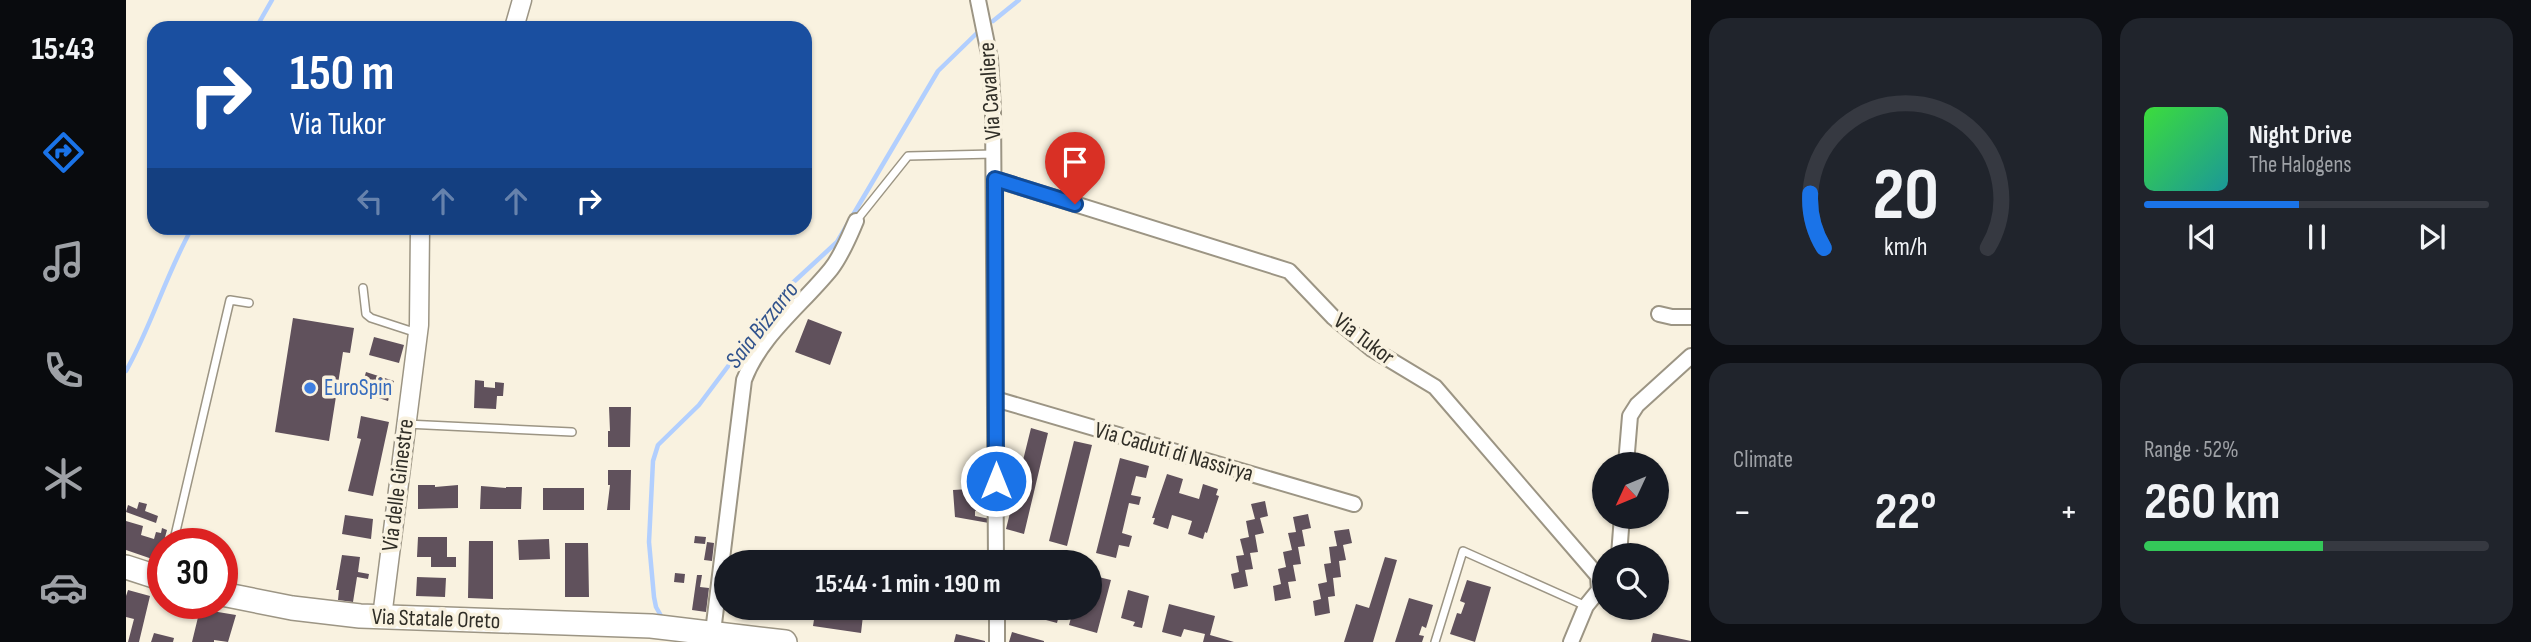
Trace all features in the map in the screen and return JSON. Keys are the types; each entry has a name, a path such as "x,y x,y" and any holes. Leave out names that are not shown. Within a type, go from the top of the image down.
{"main road":[{"path":"126,567 147,574"},
{"name":"Via Statale Oreto","path":"238,597 292,608 382,617 651,626 713,632"},
{"path":"713,632 785,642"}],"street":[{"path":"516,21 522,0"},
{"name":"Via Cavaliere","path":"978,0 990,59 995,154 996,550"},
{"name":"Via Tukor","path":"995,179 1289,271 1334,317 1372,349 1435,387 1592,569"},
{"path":"713,632 744,380 750,363 761,346 831,269 856,221"},
{"name":"Via delle Ginestre","path":"382,617 418,333 420,235"},
{"path":"1659,314 1691,317"},
{"path":"1627,452 1630,416 1637,405 1691,356"},
{"name":"Via Caduti di Nassirya","path":"995,399 1354,505"},
{"name":"Via Tukor","path":"1571,642 1586,606 1592,600"},
{"path":"996,620 997,642"}],"lane":[{"path":"856,221 908,156 995,154"},
{"path":"363,288 366,314 418,333"},
{"path":"177,528 230,300 248,303"},
{"path":"405,424 572,432"},
{"path":"1435,642 1463,551 1586,606"}],"building":[{"name":"EuroSpin","path":"293,318 354,328 350,353 343,352 329,441 275,432"},
{"path":"808,319 842,332 830,365 795,352"},
{"path":"374,337 404,345 399,363 369,355"},
{"path":"366,372 394,381 388,401 360,392"},
{"path":"475,380 484,381 484,387 495,388 495,382 504,383 503,396 497,396 496,409 474,408"},
{"path":"609,407 631,407 630,447 608,447"},
{"path":"361,416 389,422 373,496 348,491 361,439 357,438"},
{"path":"1031,428 1048,433 1024,534 1006,529"},
{"path":"1074,441 1092,445 1067,546 1049,541"},
{"path":"1120,458 1149,466 1146,478 1136,476 1131,495 1141,497 1139,505 1129,503 1122,533 1132,536 1129,547 1119,545 1116,558 1102,554 1102,550 1097,550"},
{"path":"608,470 631,470 630,510 607,510 610,485"},
{"path":"1167,474 1183,479 1179,493 1199,499 1203,484 1218,489 1216,495 1219,496 1203,539 1188,534 1192,521 1172,515 1168,529 1153,524 1155,518 1152,518"},
{"path":"418,485 458,485 458,508 418,509"},
{"path":"481,486 522,487 521,509 480,509"},
{"path":"543,488 584,488 584,510 543,510"},
{"path":"984,488 984,511 975,511 975,516 990,519 989,523 955,517 953,490"},
{"path":"1265,501 1268,516 1260,518 1264,533 1255,535 1258,552 1250,553 1253,569 1245,570 1248,586 1234,589 1231,574 1239,572 1236,556 1244,555 1240,539 1249,537 1246,521 1255,519 1251,504"},
{"path":"139,502 147,504 145,511 158,516 156,523 126,512 128,505 137,509"},
{"path":"1308,514 1311,528 1302,530 1305,546 1298,547 1301,564 1293,565 1296,581 1288,582 1291,598 1275,601 1273,586 1281,584 1278,569 1286,567 1283,552 1292,550 1288,533 1296,532 1293,517"},
{"path":"345,515 373,519 371,539 342,534"},
{"path":"126,521 143,526 141,535 147,537 147,557 126,550"},
{"path":"1349,529 1352,543 1343,545 1346,560 1339,561 1341,577 1333,578 1335,596 1328,597 1330,613 1315,616 1313,601 1321,599 1318,584 1327,582 1324,564 1331,563 1329,547 1337,546 1334,531"},
{"path":"695,536 706,537 705,544 694,543"},
{"path":"418,537 447,537 447,557 456,557 456,567 431,567 431,557 417,557"},
{"path":"549,539 550,559 519,560 518,540"},
{"path":"469,541 493,541 493,599 468,598"},
{"path":"707,542 714,543 712,561 704,560"},
{"path":"565,543 588,543 589,597 565,597"},
{"path":"342,555 360,557 358,572 369,574 368,579 357,577 353,602 338,600 339,590 336,590"},
{"path":"1385,557 1397,560 1373,642 1344,642 1356,604 1369,608"},
{"path":"675,573 685,574 684,583 674,582"},
{"path":"697,575 702,575 700,587 709,588 706,612 692,610"},
{"path":"417,577 446,578 445,597 416,596"},
{"path":"1102,578 1111,580 1102,614"},
{"path":"1467,580 1491,587 1475,642 1450,634 1457,613 1461,614 1465,603 1460,601"},
{"path":"128,590 147,595 147,609 139,642 128,642 134,619 126,617"},
{"path":"1128,590 1149,596 1142,628 1133,626 1135,622 1121,618"},
{"path":"1409,598 1433,605 1426,628 1422,626 1419,635 1424,636 1422,642 1395,642"},
{"path":"1169,604 1215,616 1210,635 1234,642 1203,642 1205,634 1184,629 1181,637 1162,632"},
{"path":"198,619 235,619 228,642 192,642"},
{"path":"814,620 862,620 861,633 813,626"},
{"path":"1070,620 1100,620 1097,633 1069,625"},
{"path":"1012,632 1044,641 1044,642 1009,642"},
{"path":"154,633 174,638 173,642 151,642"},
{"path":"1653,633 1691,641 1691,642 1651,642"},
{"path":"956,634 985,641 985,642 954,642"}],"waterway":[{"path":"260,21 272,0"},
{"name":"Saia Bizzarro","path":"993,21 1019,0"},
{"name":"Saia Bizzarro","path":"664,621 654,597 649,542 653,461 658,445 699,405 786,289 837,242 938,71 976,34"},
{"path":"126,371 188,235"}],"place":[{"name":"EuroSpin","path":"310,388"}],"route":[{"path":"996,481 995,179 1075,204"}]}
